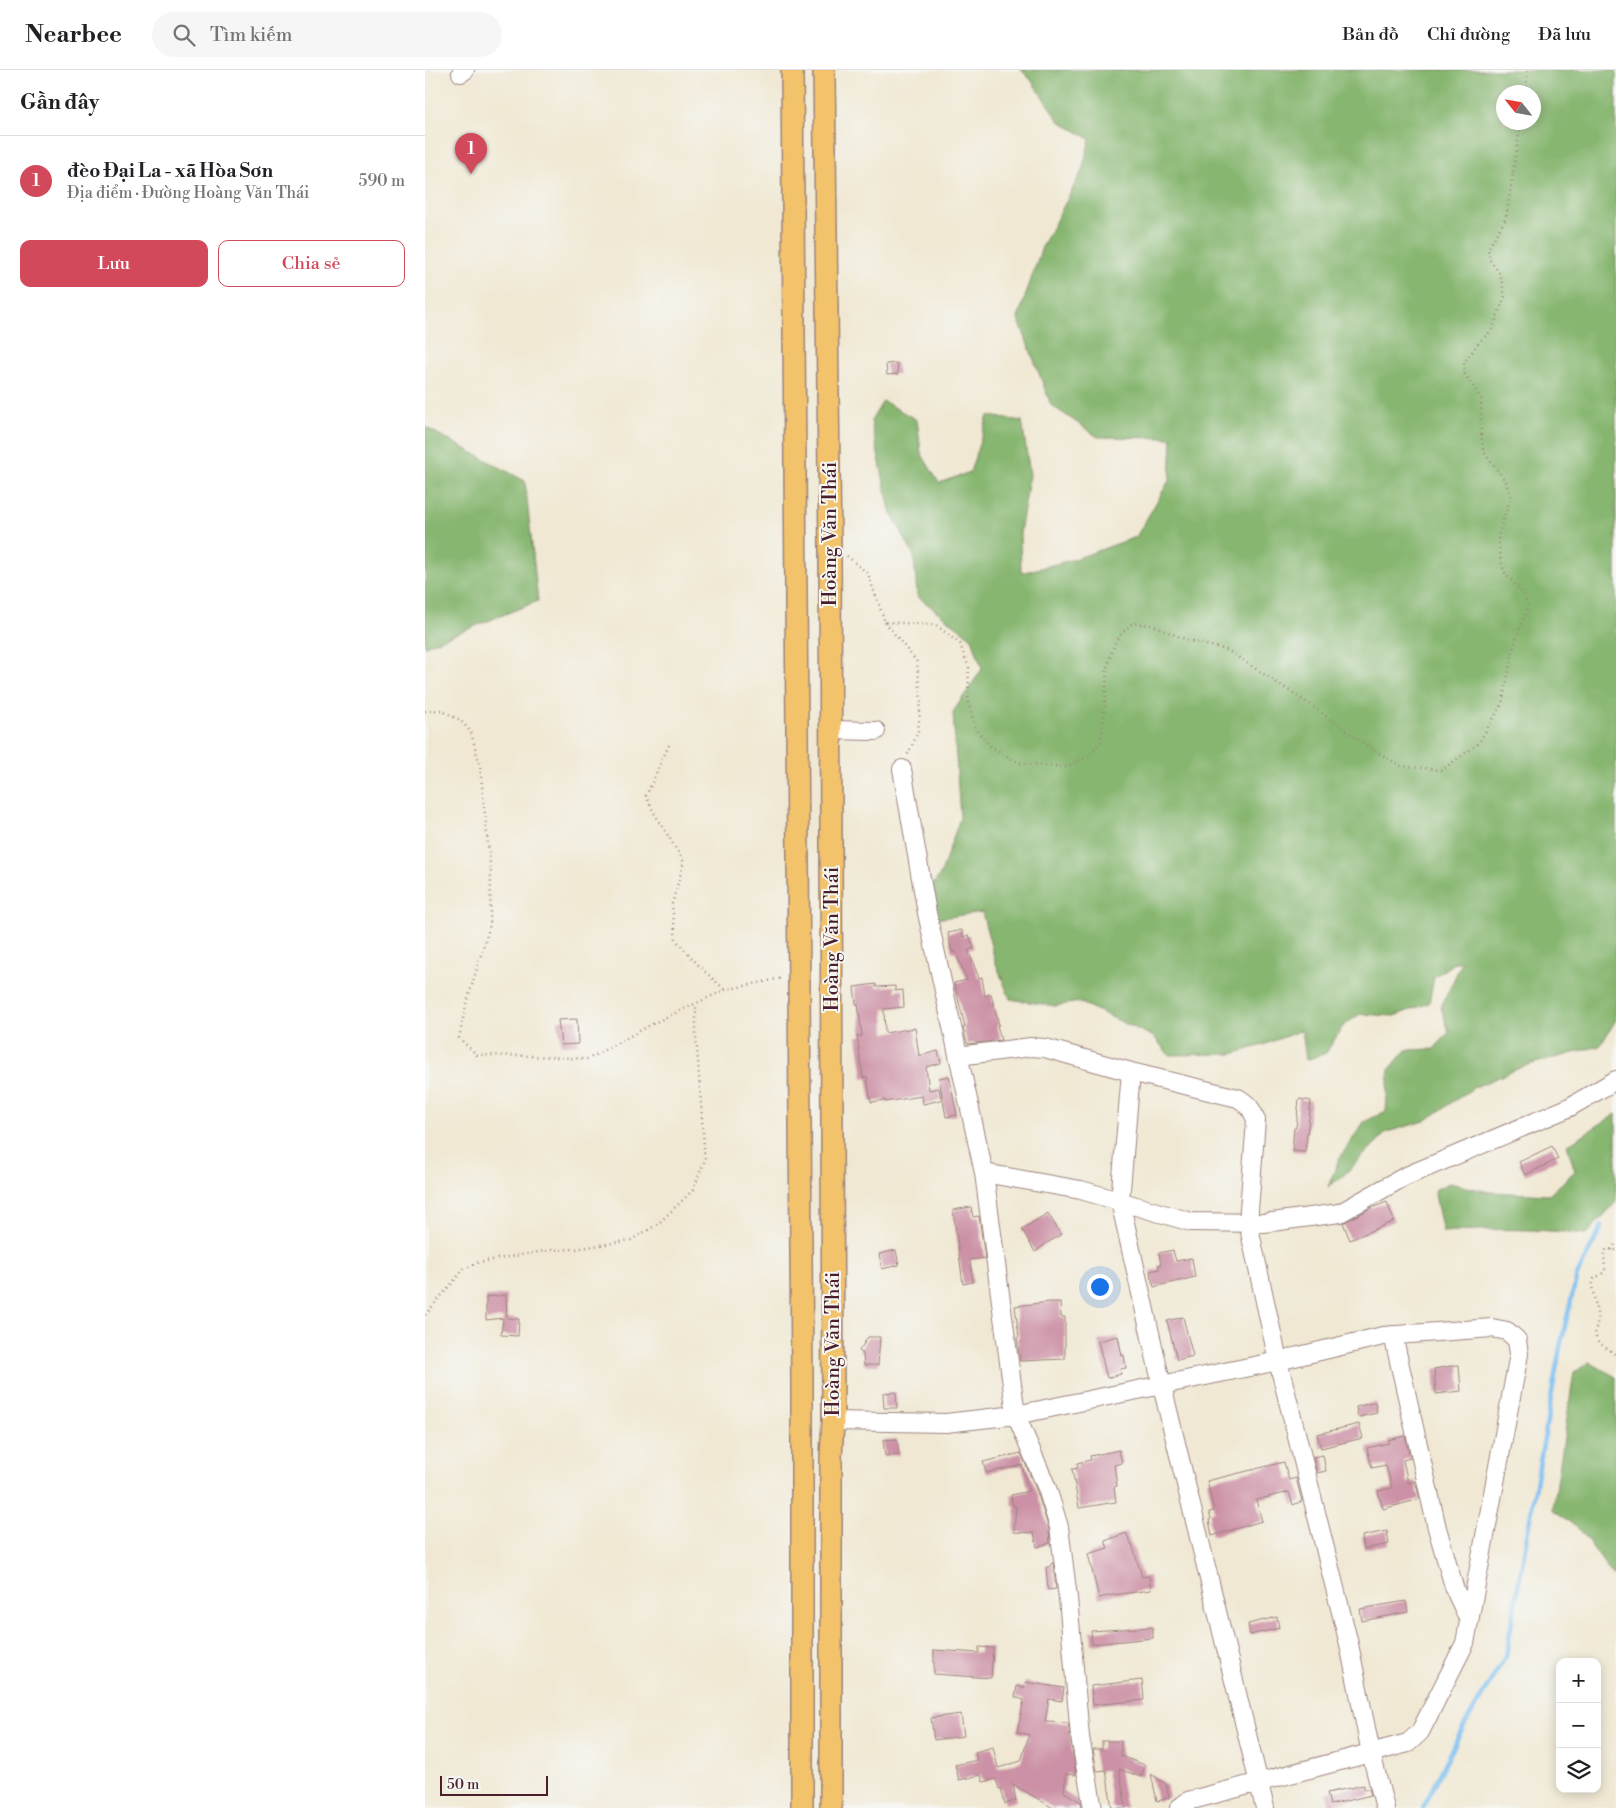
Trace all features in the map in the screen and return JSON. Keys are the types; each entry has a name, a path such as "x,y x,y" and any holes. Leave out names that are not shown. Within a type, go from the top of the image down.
{"main road":[{"name":"Hoàng Văn Thái","path":"792,70 802,1421 802,1808"},
{"name":"Hoàng Văn Thái","path":"824,70 829,549 833,1421 831,1458 831,1808"},
{"path":"802,1421 833,1421"}],"street":[{"path":"830,730 876,731"},
{"path":"902,769 927,913 984,1173 1016,1415 1047,1488 1059,1527 1068,1598 1080,1737 1093,1808"},
{"path":"958,1056 1031,1046 1045,1048 1131,1072 1239,1098 1253,1110 1255,1120 1248,1222 1278,1361 1349,1644 1371,1753 1385,1808"},
{"path":"1131,1072 1120,1201 1162,1386 1265,1808"},
{"path":"984,1173 1081,1190 1191,1222 1264,1223 1340,1213 1404,1177 1568,1108 1616,1080"},
{"path":"833,1421 946,1424 1016,1415 1162,1386 1383,1336 1492,1328 1507,1331 1517,1340 1519,1354 1465,1643 1420,1732 1408,1743 1188,1801 1179,1808"},
{"path":"1393,1335 1437,1528 1455,1590 1469,1620"}],"path":[{"path":"1526,85 1528,70"},
{"path":"885,622 936,625 960,644 969,668 968,701 976,730 991,746 1019,763 1066,767 1089,756 1101,741 1107,667 1116,640 1133,623 1152,625 1187,640 1227,650 1311,705 1367,746 1401,766 1442,770 1478,744 1502,704 1515,642 1528,608 1523,593 1506,575 1501,562 1498,535 1511,497 1506,482 1484,452 1481,438 1481,399 1465,374 1464,363 1479,342 1492,330 1505,296 1500,274 1490,260 1488,249 1506,218 1520,130"},
{"path":"829,549 844,554 868,574 885,622 917,662 921,701 918,732 902,769"},
{"path":"425,711 441,710 460,720 471,732 480,766 491,873 490,925 466,1005 459,1038 477,1055 588,1059 656,1022 725,990 799,974"},
{"path":"669,745 646,796 684,862 672,904 676,940 701,968 725,990"},
{"path":"425,1315 464,1269 479,1262 550,1250 575,1249 631,1240 658,1224 693,1190 705,1160 696,1034 696,1004"},
{"path":"1616,1243 1614,1250 1607,1249 1604,1252 1605,1269 1594,1280 1592,1286 1598,1318 1595,1335 1599,1342 1616,1355"}],"green space":[{"path":"1021,70 1616,70 1616,1020 1600,1046 1524,1066 1473,1088 1425,1121 1387,1132 1344,1175 1328,1187 1339,1159 1364,1122 1386,1111 1389,1070 1406,1050 1434,1049 1449,1032 1441,1007 1462,962 1455,962 1434,977 1429,1003 1394,1016 1360,1014 1343,1026 1326,1053 1306,1060 1302,1030 1263,1045 1232,1054 1169,1055 1154,1037 1079,1002 1055,1006 1010,999 995,961 982,912 936,919 925,897 941,873 960,818 953,712 982,669 972,638 917,596 914,556 890,510 871,421 883,401 917,420 921,453 939,483 970,472 988,416 1022,421 1030,475 1020,532 1021,573 1075,559 1136,537 1170,479 1172,438 1098,437 1051,405 1018,318 1042,247 1082,171 1090,139 1059,121 1031,80"},
{"path":"425,427 525,481 538,601 425,646"},
{"path":"1616,1114 1616,1202 1587,1234 1515,1230 1443,1232 1434,1190 1449,1183 1489,1192 1549,1195 1575,1171 1567,1145"},
{"path":"1589,1362 1616,1377 1616,1577 1613,1576 1581,1531 1553,1509 1574,1373"}],"building":[{"path":"897,363 898,374 887,375 886,364"},
{"path":"962,930 963,937 969,935 974,948 968,950 979,978 982,977 985,996 991,994 1001,1040 967,1043 963,1027 965,1026 954,983 967,980 955,951 952,952 948,933"},
{"path":"876,984 876,987 895,986 895,991 903,990 904,1007 884,1009 885,1033 915,1028 919,1056 938,1051 941,1063 926,1067 929,1090 939,1088 941,1100 923,1104 922,1096 885,1102 885,1100 871,1102 867,1077 863,1078 857,1036 862,1036 854,987"},
{"path":"577,1019 578,1044 561,1045 558,1020"},
{"path":"949,1076 957,1115 946,1117 939,1078"},
{"path":"1299,1099 1311,1101 1305,1152 1292,1151"},
{"path":"1552,1146 1558,1159 1525,1175 1519,1162"},
{"path":"1387,1202 1394,1221 1350,1240 1343,1223"},
{"path":"971,1207 973,1217 979,1216 985,1258 970,1260 973,1282 963,1284 953,1210"},
{"path":"1048,1213 1061,1235 1035,1252 1022,1229"},
{"path":"896,1250 899,1265 882,1269 879,1254"},
{"path":"1173,1250 1176,1261 1192,1258 1195,1277 1154,1287 1150,1271 1159,1269 1158,1265 1161,1265 1159,1253"},
{"path":"506,1295 507,1318 519,1319 518,1336 501,1335 503,1318 486,1320 486,1297"},
{"path":"1060,1302 1061,1317 1065,1317 1065,1359 1020,1361 1015,1306"},
{"path":"1183,1317 1193,1356 1177,1360 1167,1321"},
{"path":"1118,1336 1126,1368 1120,1369 1121,1374 1107,1378 1098,1341"},
{"path":"868,1337 880,1337 878,1365 864,1365 863,1354 859,1351"},
{"path":"1459,1365 1461,1391 1436,1394 1434,1369"},
{"path":"896,1392 897,1408 884,1408 883,1393"},
{"path":"1375,1402 1377,1413 1358,1417 1356,1407"},
{"path":"1359,1424 1363,1438 1321,1448 1317,1434"},
{"path":"1405,1436 1410,1458 1403,1460 1408,1483 1415,1481 1420,1499 1383,1509 1378,1491 1392,1488 1386,1465 1372,1468 1367,1448 1389,1443 1388,1440"},
{"path":"897,1439 899,1455 885,1456 883,1440"},
{"path":"1119,1450 1122,1463 1114,1465 1117,1486 1114,1487 1116,1502 1079,1508 1072,1469 1078,1468 1077,1463 1091,1460 1090,1456"},
{"path":"1021,1453 1037,1492 1049,1529 1050,1543 1037,1547 1034,1533 1014,1532 1016,1506 1013,1506 1011,1495 1029,1491 1022,1465 986,1473 983,1462"},
{"path":"1323,1455 1326,1471 1317,1473 1313,1457"},
{"path":"1284,1462 1289,1480 1296,1478 1302,1501 1293,1505 1289,1492 1256,1500 1262,1521 1212,1536 1209,1512 1214,1511 1207,1481"},
{"path":"1387,1531 1389,1544 1364,1549 1362,1536"},
{"path":"1126,1533 1133,1547 1142,1577 1149,1576 1151,1590 1099,1598 1088,1554 1108,1548 1105,1541"},
{"path":"1053,1562 1056,1589 1048,1590 1046,1567 1049,1567"},
{"path":"1406,1601 1408,1612 1362,1621 1360,1609"},
{"path":"1277,1617 1279,1628 1250,1635 1248,1624"},
{"path":"1153,1627 1153,1638 1092,1644 1091,1631"},
{"path":"979,1647 993,1648 991,1678 934,1674 934,1650 979,1653"},
{"path":"1142,1680 1144,1700 1093,1705 1091,1686"},
{"path":"1025,1682 1064,1688 1062,1701 1049,1699 1045,1722 1068,1723 1076,1775 1066,1774 1064,1792 1081,1802 1082,1808 1053,1808 1013,1784 1016,1801 1005,1804 1001,1788 999,1789 996,1779 983,1782 981,1775 959,1780 955,1765 977,1760 975,1752 993,1747 998,1768 1021,1761 1029,1735 1017,1732 1024,1700 1015,1697 1017,1686 1024,1688"},
{"path":"961,1714 964,1736 934,1740 931,1718"},
{"path":"1102,1741 1121,1741 1121,1756 1145,1765 1141,1777 1119,1769 1126,1808 1112,1808 1106,1770 1097,1771 1093,1749 1102,1749"},
{"path":"1151,1774 1166,1784 1169,1798 1157,1801"},
{"path":"1364,1785 1364,1789 1369,1789 1371,1795 1330,1805 1327,1793"}],"waterway":[{"path":"1423,1808 1466,1722 1506,1656 1560,1347 1577,1275 1602,1226"}],"place":[{"name":"đèo Đại La - xã Hòa Sơn","path":"471,174"}]}
